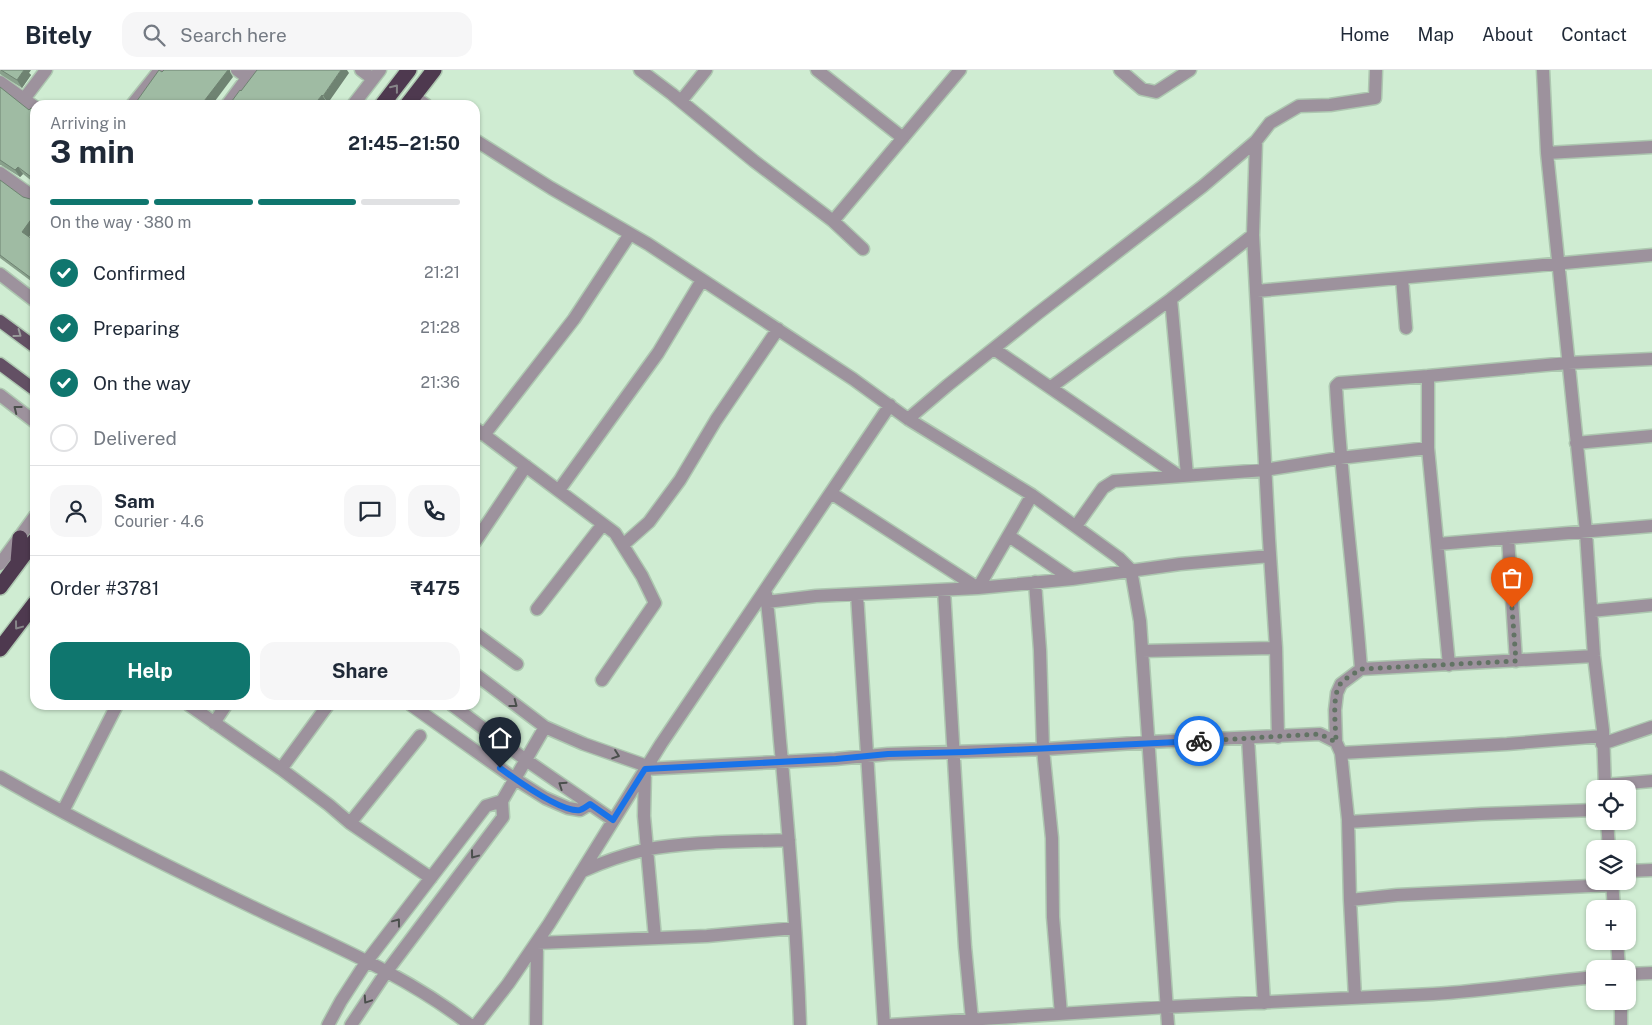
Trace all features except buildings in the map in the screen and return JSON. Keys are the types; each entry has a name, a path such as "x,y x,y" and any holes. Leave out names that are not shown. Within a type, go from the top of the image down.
{"highway":[{"path":"386,100 409,70"},
{"path":"416,100 434,70"},
{"path":"0,587 18,562 27,539"},
{"path":"0,649 30,610"}],"main road":[{"path":"0,321 30,343"},
{"path":"0,364 30,386"}],"street":[{"path":"24,99 46,70"},
{"path":"136,100 160,70"},
{"path":"357,100 377,75 361,70"},
{"path":"640,70 833,221 864,250"},
{"path":"680,101 706,70"},
{"path":"818,70 903,138"},
{"path":"833,221 960,70"},
{"path":"1120,70 1142,89 1156,92 1190,70"},
{"path":"908,419 994,349 1203,186 1256,141 1270,123 1298,106 1375,98 1376,70"},
{"path":"1543,70 1547,153 1586,532 1605,780"},
{"path":"230,100 246,73"},
{"path":"0,82 30,104"},
{"path":"1256,141 1253,235 1276,648 1278,737"},
{"path":"480,143 551,188 630,234 778,329 853,379 908,419 1032,495 1119,558 1131,570 1140,621 1168,1025"},
{"path":"1547,153 1652,147"},
{"path":"0,173 30,194"},
{"path":"602,680 655,603 642,576 616,533 480,432 574,319 630,234"},
{"path":"1051,387 1171,299 1253,235"},
{"path":"1257,292 1652,255"},
{"path":"0,274 30,296"},
{"path":"1402,278 1406,328"},
{"path":"559,490 658,353 702,280"},
{"path":"1171,299 1183,475"},
{"path":"623,545 649,522 680,480 716,420 778,329"},
{"path":"994,349 1183,475"},
{"path":"1361,669 1354,581 1340,458 1336,386 1339,383 1568,362 1652,359"},
{"path":"1428,376 1428,448 1449,665"},
{"path":"0,395 30,418"},
{"path":"476,1025 537,943 646,767 890,405"},
{"path":"1576,443 1652,436"},
{"path":"1076,526 1103,488 1114,480 1265,470 1340,458 1428,448"},
{"path":"480,535 526,466"},
{"path":"831,494 978,588"},
{"path":"978,588 1032,495"},
{"path":"537,609 603,524"},
{"path":"1438,544 1652,526"},
{"path":"1009,536 1072,579"},
{"path":"1508,538 1516,661"},
{"path":"0,564 27,539"},
{"path":"767,602 857,594 978,588 1072,579 1180,564 1270,556"},
{"path":"1035,582 1040,650 1043,749 1052,838 1053,917 1060,1014"},
{"path":"766,588 789,840 800,1025"},
{"path":"944,590 965,947 972,1020"},
{"path":"857,594 872,807 884,1025"},
{"path":"1591,610 1652,605"},
{"path":"480,637 517,664"},
{"path":"1142,651 1276,648"},
{"path":"1355,998 1348,822 1335,710 1337,693 1341,684 1361,669 1594,656"},
{"path":"480,678 545,727 646,767 782,762 888,754 1043,749 1320,734 1339,748 1507,744 1603,740 1652,727"},
{"path":"63,811 115,710"},
{"path":"196,710 281,769 350,823 431,878"},
{"path":"214,723 223,710"},
{"path":"281,769 324,710"},
{"path":"417,710 545,798 568,808 580,810 590,804"},
{"path":"459,710 540,770 613,820"},
{"path":"351,1025 387,970 503,816 502,801 545,727"},
{"path":"350,823 420,736"},
{"path":"1248,738 1264,1003"},
{"path":"646,767 644,816 655,938"},
{"path":"0,777 148,856 387,970 454,1012 470,1025"},
{"path":"1636,784 1652,782"},
{"path":"328,1025 340,1001 367,961 486,806 502,801"},
{"path":"1348,822 1586,810"},
{"path":"583,871 611,859 646,850 705,844 789,840"},
{"path":"1636,871 1652,870"},
{"path":"1350,900 1397,895 1586,884"},
{"path":"537,943 707,936 795,928"},
{"path":"536,1025 537,943"},
{"path":"1636,973 1652,972"},
{"path":"890,1025 1167,1007 1474,992 1535,982 1586,978"},
{"path":"1621,1010 1621,1025"}],"way so far":[{"path":"1199,741 1320,734 1336,742 1335,710 1337,693 1341,684 1361,669 1516,661 1512,608"}],"route":[{"path":"500,768 545,798 568,808 580,810 590,804 613,820 645,769 836,759 888,754 1047,749 1149,742 1199,741"}]}
